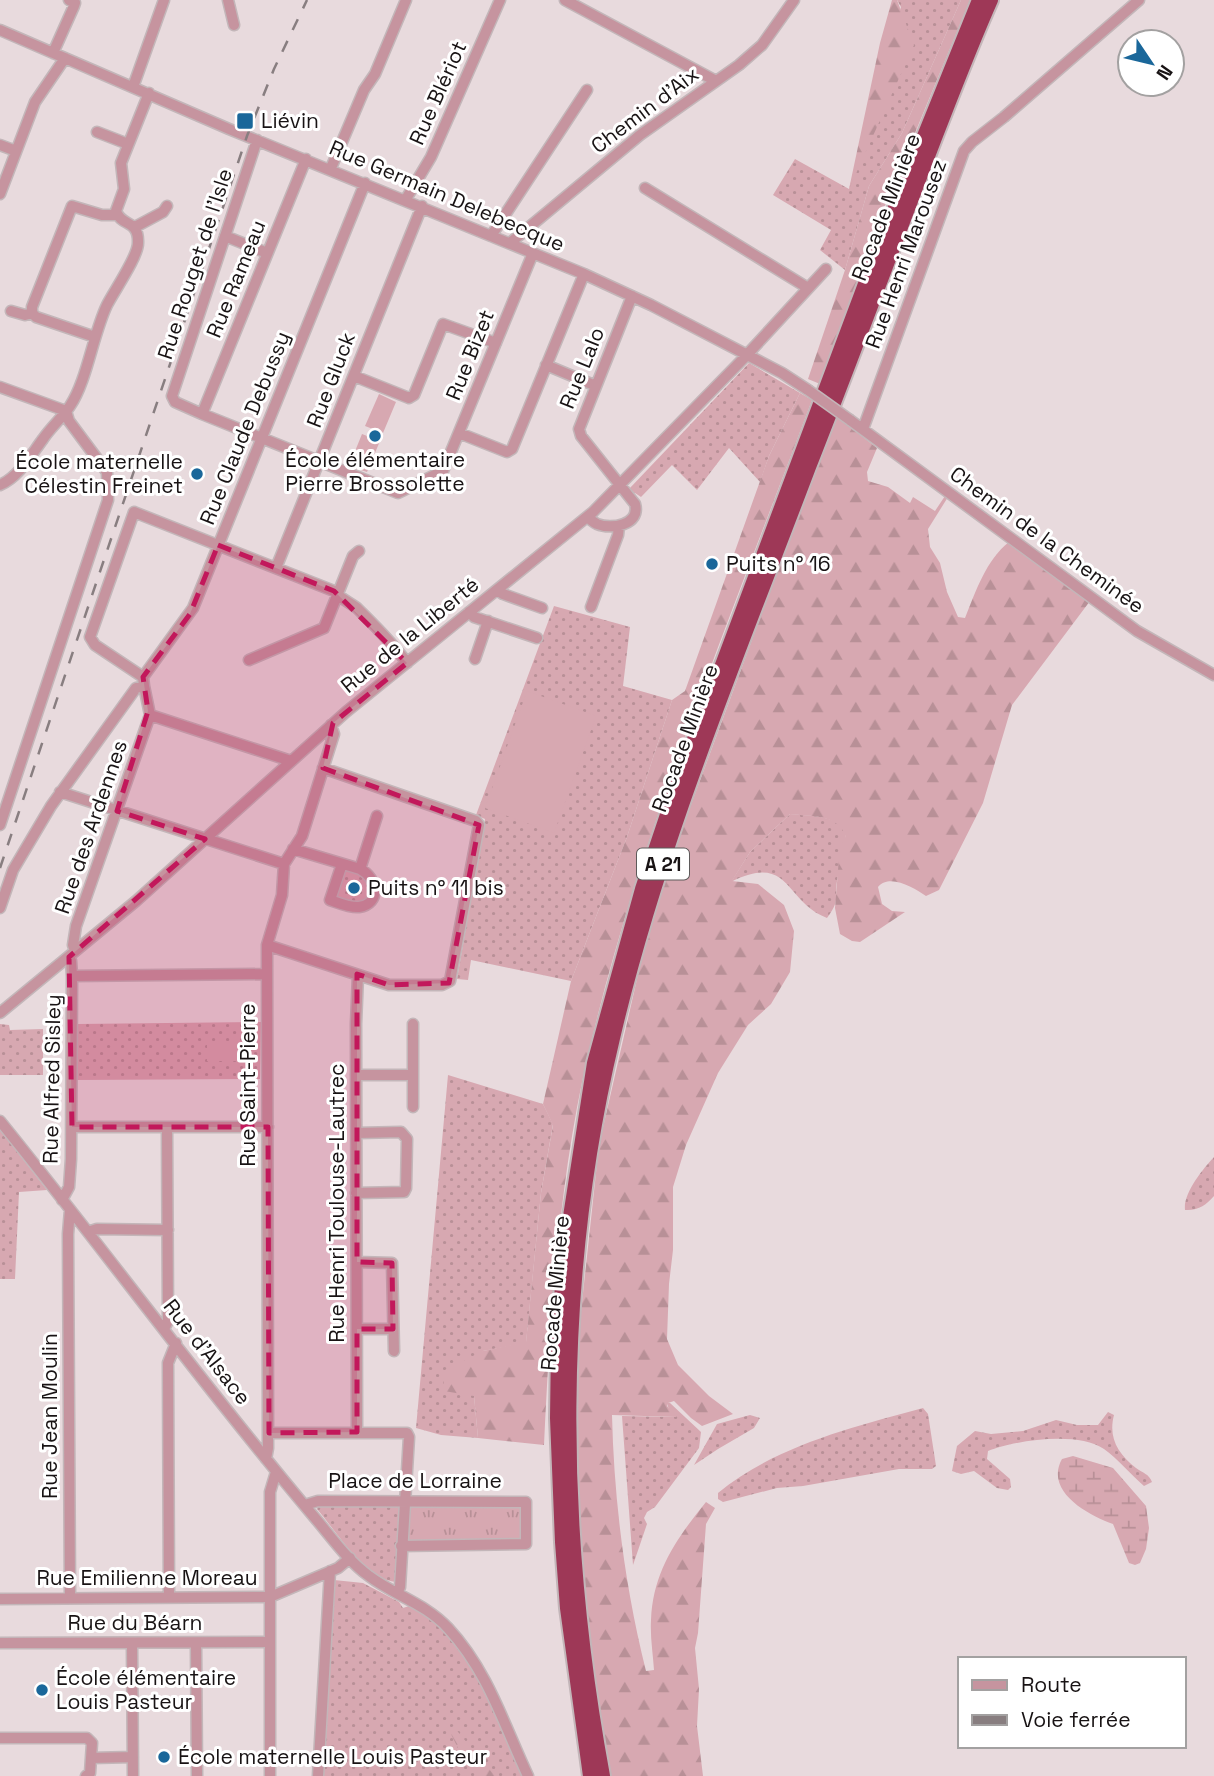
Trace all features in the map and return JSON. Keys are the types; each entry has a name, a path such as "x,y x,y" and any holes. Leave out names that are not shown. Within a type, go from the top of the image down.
{"highway":[{"name":"Rocade Minière","path":"590,1776 567,1608 557,1418 558,1345 564,1255 594,1063 642,889 677,785 874,260 979,0"},
{"name":"Rocade Minière","path":"603,1776 592,1712 575,1565 570,1481 569,1382 573,1301 582,1217 611,1047 646,915 686,794 906,210 991,0"}],"street":[{"path":"133,87 164,0"},
{"path":"228,0 234,25"},
{"path":"331,168 407,0"},
{"name":"Rue Blériot","path":"406,199 431,157 500,0"},
{"path":"565,0 716,81"},
{"name":"Chemin d'Aix","path":"510,243 640,135 762,46 794,0"},
{"name":"Rue Henri Marousez","path":"863,429 964,151 1139,0"},
{"path":"53,53 72,2"},
{"name":"Rue Germain Delebecque","path":"0,30 632,296 801,385 863,429"},
{"path":"0,194 36,102 65,58"},
{"path":"491,236 587,90"},
{"path":"117,215 124,189 120,168 149,93"},
{"path":"97,132 128,144"},
{"name":"Rue Rouget de l'Isle","path":"202,414 173,400 172,396 257,140"},
{"path":"0,145 16,152"},
{"name":"Rue Rameau","path":"202,414 306,159"},
{"name":"Rue Claude Debussy","path":"0,908 13,870 60,792 135,688 144,681 190,614 365,183"},
{"path":"645,188 808,288"},
{"path":"0,485 8,481 35,452 71,404 106,308 137,249 135,227 117,215 102,215 72,206 32,307 32,313"},
{"path":"135,227 163,212 167,206"},
{"name":"Rue Gluck","path":"276,568 422,206"},
{"path":"225,236 267,253"},
{"name":"Rue Bizet","path":"320,461 398,493 443,471 533,253"},
{"name":"Rue de la Liberté","path":"0,1013 205,839 331,725 587,517 747,355 826,269"},
{"path":"459,433 507,452 512,449 584,274"},
{"name":"Rue Lalo","path":"620,486 580,433 579,425 632,296"},
{"path":"12,311 25,315 32,313 95,337"},
{"path":"354,376 409,398 414,395 443,324 496,342"},
{"path":"546,365 596,386"},
{"path":"0,387 66,411"},
{"path":"0,825 4,802 108,500 107,472 69,421 66,411"},
{"path":"202,414 320,461"},
{"name":"Chemin de la Cheminée","path":"863,429 1137,631 1214,675"},
{"path":"587,517 598,524 619,526 634,517 637,510 635,504 620,486"},
{"path":"291,761 150,715 144,681 95,645 90,637 134,512 334,592 354,605 407,663"},
{"path":"591,607 619,526"},
{"path":"249,660 322,630 353,556 359,551"},
{"path":"497,590 542,608"},
{"path":"469,612 474,617 537,638"},
{"path":"475,659 488,621"},
{"name":"Rue des Ardennes","path":"72,954 76,926 150,715"},
{"name":"Rue Saint-Pierre","path":"266,1459 269,1433 267,945 282,895 284,864 302,836 334,734 331,725"},
{"path":"267,945 389,985 442,985 450,981 479,825 476,821 323,768"},
{"path":"60,792 284,864"},
{"path":"360,869 377,816"},
{"path":"293,849 360,869 370,876 375,888 369,902 355,908 330,900 342,864"},
{"name":"Rue Alfred Sisley","path":"62,1200 69,1187 72,1127 72,954"},
{"path":"72,976 267,974"},
{"name":"Rue Henri Toulouse-Lautrec","path":"357,1432 358,975"},
{"path":"413,1024 413,1107"},
{"path":"356,1075 413,1075"},
{"name":"Rue d'Alsace","path":"0,1121 276,1472 350,1558 369,1577 427,1609 447,1626 465,1648 487,1682 528,1776"},
{"path":"72,1127 268,1126"},
{"path":"164,1329 168,1321 167,1128"},
{"path":"356,1193 404,1192 407,1139 401,1132 357,1133"},
{"name":"Rue Jean Moulin","path":"70,1210 70,1598"},
{"path":"68,1234 85,1229 168,1230"},
{"path":"357,1262 390,1261 393,1265 394,1350"},
{"path":"357,1329 393,1329"},
{"path":"169,1598 168,1363 176,1343"},
{"path":"269,1433 407,1433 409,1437 400,1587 397,1593"},
{"path":"270,1776 270,1492 276,1472"},
{"name":"Place de Lorraine","path":"305,1505 318,1501 526,1502 526,1544 401,1546"},
{"name":"Rue Emilienne Moreau","path":"0,1599 270,1597 330,1571 350,1558"},
{"path":"318,1776 330,1571"},
{"name":"Rue du Béarn","path":"0,1643 270,1642"},
{"path":"132,1643 133,1776"},
{"path":"196,1643 197,1776"},
{"path":"0,1738 87,1738 92,1743 90,1773 86,1776"},
{"path":"91,1758 133,1757"}],"highlighted area":[{"path":"218,545 334,591 407,663 333,723 323,768 479,825 449,983 389,985 357,974 357,1262 392,1263 393,1329 357,1329 357,1432 269,1433 268,1127 72,1127 69,957 205,839 117,811 148,711 143,677 190,614"}],"green space":[{"path":"892,0 897,0 914,45 849,189 880,43"},
{"path":"897,0 961,0 902,133 869,186 845,270 820,250 831,230 773,195 795,159 849,189 901,7"},
{"path":"961,0 970,0 879,220 820,384 808,379 845,270 869,186 902,133"},
{"path":"749,363 800,393 769,456 760,482 729,448 697,490 672,465 641,497 629,489"},
{"path":"800,393 812,400 661,807 609,972 588,1055 570,1150 557,1248 544,1445 478,1438 474,1396 444,1391 443,1371 483,1351 526,1342 541,1193 553,1125 543,1104 571,981 627,837 672,700 685,691 769,456"},
{"path":"379,394 396,402 383,433 365,426"},
{"path":"837,417 877,448 867,472 868,481 888,487 910,503 913,497 935,511 945,496 948,497 928,529 930,547 940,563 947,592 958,617 965,618 988,567 1009,542 1090,601 1012,705 983,803 939,890 926,896 902,883 883,883 878,887 882,904 892,911 905,912 860,942 852,941 840,934 835,908 840,845 846,837 842,829 830,820 790,814 750,852 732,881 758,884 784,905 794,931 790,972 771,1004 748,1025 718,1073 686,1145 673,1187 673,1250 667,1339 678,1365 709,1396 733,1414 702,1426 674,1401 667,1406 677,1417 612,1415 622,1544 646,1671 654,1670 651,1639 653,1602 656,1586 668,1556 706,1502 715,1508 706,1524 695,1648 699,1689 697,1726 703,1776 609,1776 583,1593 577,1489 580,1321 599,1145 640,966 668,867"},
{"path":"362,434 380,441 367,472 349,466"},
{"path":"554,606 630,627 623,686 672,700 627,837 571,981 471,960 468,980 457,979 485,819 476,815"},
{"path":"527,691 596,716 554,833 485,808"},
{"path":"790,814 832,820 844,830 846,843 836,901 827,918 813,911 776,876 765,873 751,874 731,882 750,852"},
{"path":"345,868 364,875 371,892 367,900 357,905 336,898 335,894"},
{"path":"261,1022 260,1079 77,1080 77,1024"},
{"path":"0,1024 9,1025 10,1030 43,1029 43,1075 0,1075"},
{"path":"207,1043 237,1043 237,1061 207,1061"},
{"path":"448,1075 543,1104 553,1124 541,1193 526,1343 483,1351 474,1396 478,1438 441,1435 416,1428"},
{"path":"0,1130 47,1190 19,1192 15,1279 0,1279"},
{"path":"1214,1157 1214,1196 1201,1207 1185,1210 1190,1189"},
{"path":"667,1403 701,1432 699,1448 655,1507 647,1512 644,1518 647,1524 633,1565 622,1416 676,1417 669,1410"},
{"path":"923,1408 928,1414 936,1466 932,1469 899,1469 777,1488 723,1502 718,1499 718,1493 740,1477 789,1450 842,1431"},
{"path":"1108,1412 1114,1415 1112,1431 1116,1445 1130,1463 1152,1482 1144,1486 1109,1453 1093,1443 1063,1439 1030,1441 988,1451 987,1459 1010,1479 1011,1487 1008,1490 997,1488 974,1471 961,1474 952,1471 957,1446 975,1431 991,1434 1023,1431 1056,1420 1077,1425 1098,1425"},
{"path":"750,1415 760,1418 754,1428 694,1465 717,1424"},
{"path":"1073,1456 1113,1468 1146,1506 1149,1528 1146,1549 1140,1563 1129,1563 1113,1524 1081,1508 1064,1491 1058,1471 1062,1459"},
{"path":"412,1504 523,1506 523,1538 521,1541 407,1541 409,1507"},
{"path":"320,1505 401,1506 396,1582 374,1573 363,1564 317,1509"},
{"path":"334,1580 363,1583 399,1602 403,1608 409,1606 433,1620 449,1637 475,1674 524,1776 323,1776"},
{"path":"453,1726 495,1776 479,1776 458,1748 450,1732"}],"railway":[{"path":"0,868 247,136 274,69 307,0"}],"place":[{"name":"Liévin","path":"245,121"},
{"name":"École élémentaire Pierre Brossolette","path":"375,436"},
{"name":"École maternelle Célestin Freinet","path":"197,474"},
{"name":"Puits n° 16","path":"712,564"},
{"name":"Puits n° 11 bis","path":"354,888"},
{"name":"École élémentaire Louis Pasteur","path":"42,1690"},
{"name":"École maternelle Louis Pasteur","path":"164,1757"}]}
